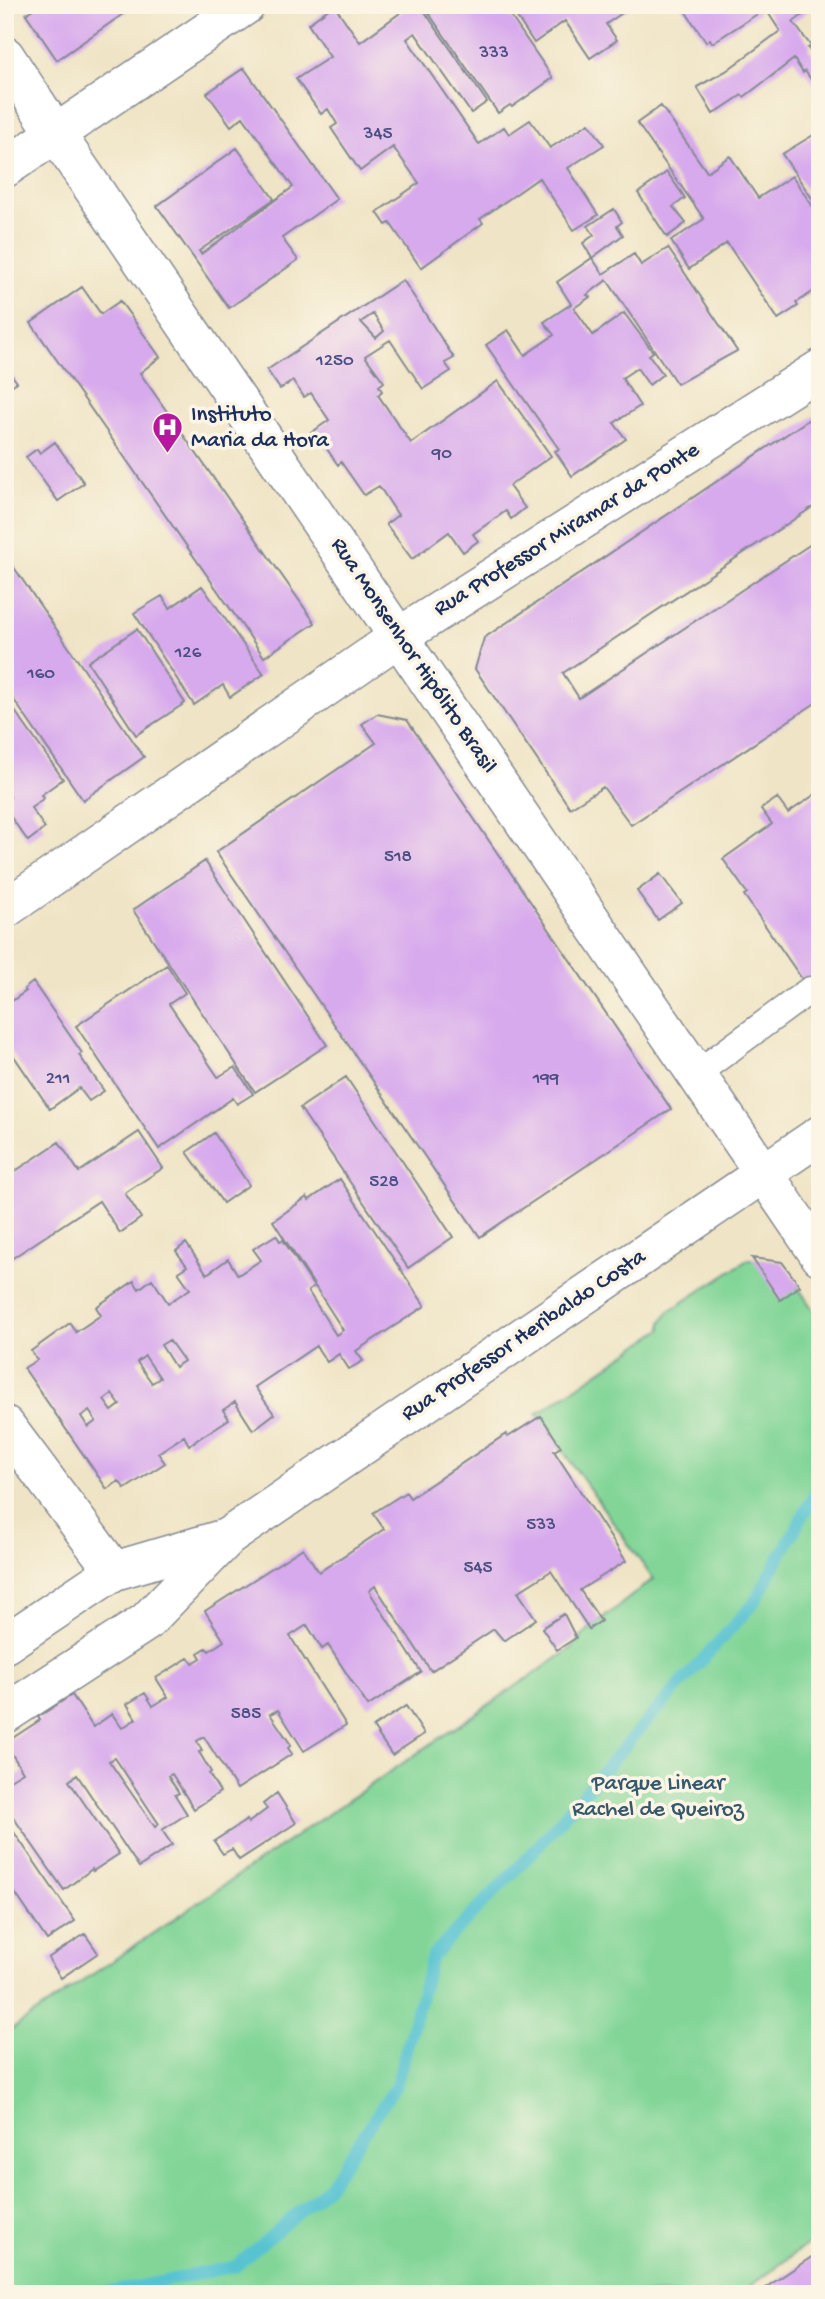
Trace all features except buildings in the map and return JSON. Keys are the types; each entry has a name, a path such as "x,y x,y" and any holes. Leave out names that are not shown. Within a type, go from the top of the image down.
{"main road":[{"path":"5,168 246,5"},
{"name":"Rua Monsenhor Hipólito Brasil","path":"5,56 820,1256"},
{"name":"Rua Professor Miramar da Ponte","path":"5,909 400,636 820,369"},
{"name":"Rua Professor Heribaldo Costa","path":"5,1714 146,1622 228,1537 820,1135"},
{"path":"5,1425 114,1571"},
{"name":"Rua Professor Heribaldo Costa","path":"5,1644 114,1571 228,1537"}],"lane":[{"path":"695,1074 810,990"}],"green space":[{"name":"Parque Linear Rachel de Queiroz","path":"749,1259 777,1262 787,1271 820,1320 820,2235 739,2294 5,2294 5,2034 572,1648 587,1631 653,1579 537,1414 662,1329 662,1322 668,1312"}],"waterway":[{"path":"101,2294 236,2266 329,2186 396,2086 432,1956 531,1854 754,1603 820,1485"}],"place":[{"name":"Instituto Maria da Hora","path":"168,455"}]}
